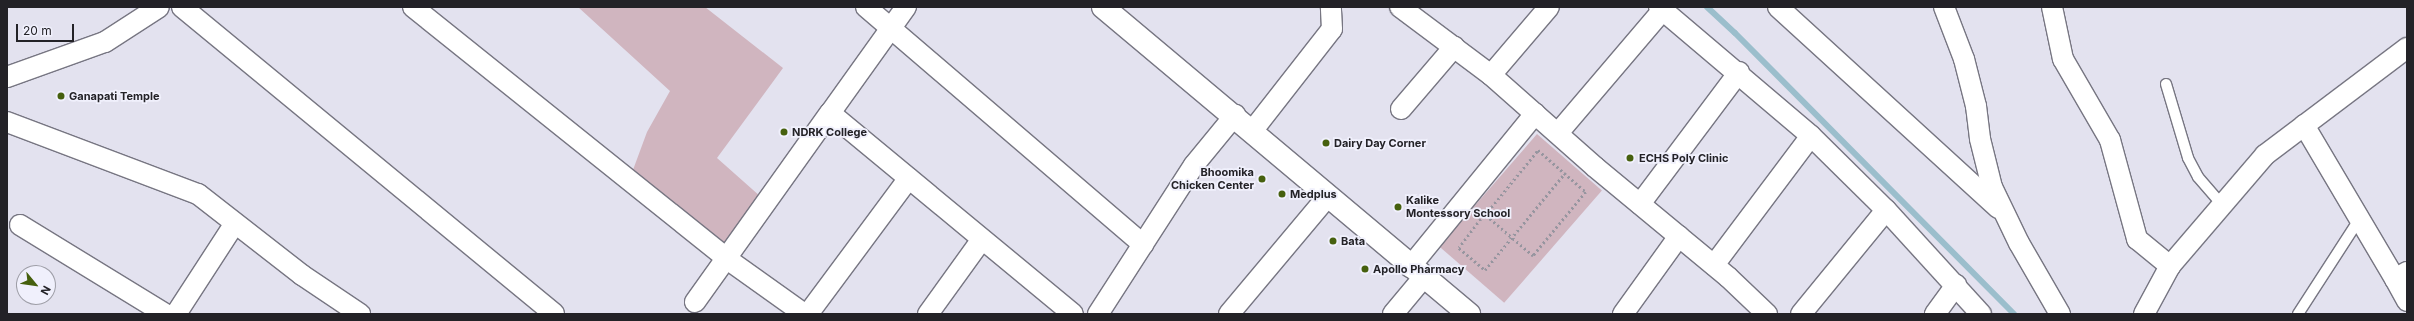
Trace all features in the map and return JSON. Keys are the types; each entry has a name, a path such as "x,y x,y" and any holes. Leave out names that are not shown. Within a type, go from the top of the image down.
{"street":[{"path":"7,77 105,42 159,7"},
{"path":"182,7 554,314"},
{"path":"413,7 727,259 804,314"},
{"path":"866,7 1143,244"},
{"path":"695,302 906,7"},
{"path":"1103,7 1253,130 1416,272 1469,314"},
{"path":"1253,130 1332,29 1331,7"},
{"path":"1491,75 1549,7"},
{"path":"1778,7 2006,215"},
{"path":"1944,7 1968,72 1992,187 2060,314"},
{"path":"2052,7 2063,59 2110,140 2137,239 2170,266"},
{"path":"1558,133 1660,9 1739,72 1812,136 1886,210 1981,314"},
{"path":"1413,10 1454,47 1491,75 1640,204 1714,265 1767,314"},
{"path":"1400,109 1454,47"},
{"path":"2144,314 2170,266 2265,155 2407,48"},
{"path":"1640,204 1739,72"},
{"path":"830,113 1073,314"},
{"path":"1393,314 1416,272 1535,114"},
{"path":"1098,314 1194,166 1235,115"},
{"path":"7,122 198,194 302,275 360,314"},
{"path":"2304,125 2360,218 2401,276 2407,301"},
{"path":"1714,265 1812,136"},
{"path":"808,314 909,178"},
{"path":"1229,314 1328,196"},
{"path":"1801,314 1886,210"},
{"path":"176,314 235,223"},
{"path":"20,225 165,314"},
{"path":"1623,314 1679,236"},
{"path":"928,314 982,239"},
{"path":"1935,314 1956,285"}],"lane":[{"path":"2166,84 2188,158 2198,177 2222,206"},
{"path":"2298,314 2360,218"}],"path":[{"path":"1485,215 1512,238 1533,256 1586,192 1538,150 1485,215 1459,248 1485,270 1512,238 1565,174"}],"shaded area":[{"path":"578,7 705,7 783,68 717,158 761,197 725,248 630,178 647,132 670,91"},
{"path":"1537,134 1602,190 1504,303 1439,246"}],"waterway":[{"path":"1707,7 1735,33 2014,314"}],"place":[{"name":"Ganapati Temple","path":"61,96"},
{"name":"NDRK College","path":"784,132"},
{"name":"Dairy Day Corner","path":"1326,143"},
{"name":"ECHS Poly Clinic","path":"1630,158"},
{"name":"Bhoomika Chicken Center","path":"1262,179"},
{"name":"Medplus","path":"1282,194"},
{"name":"Kalike Montessory School","path":"1398,207"},
{"name":"Bata","path":"1333,241"},
{"name":"Apollo Pharmacy","path":"1365,269"}]}
